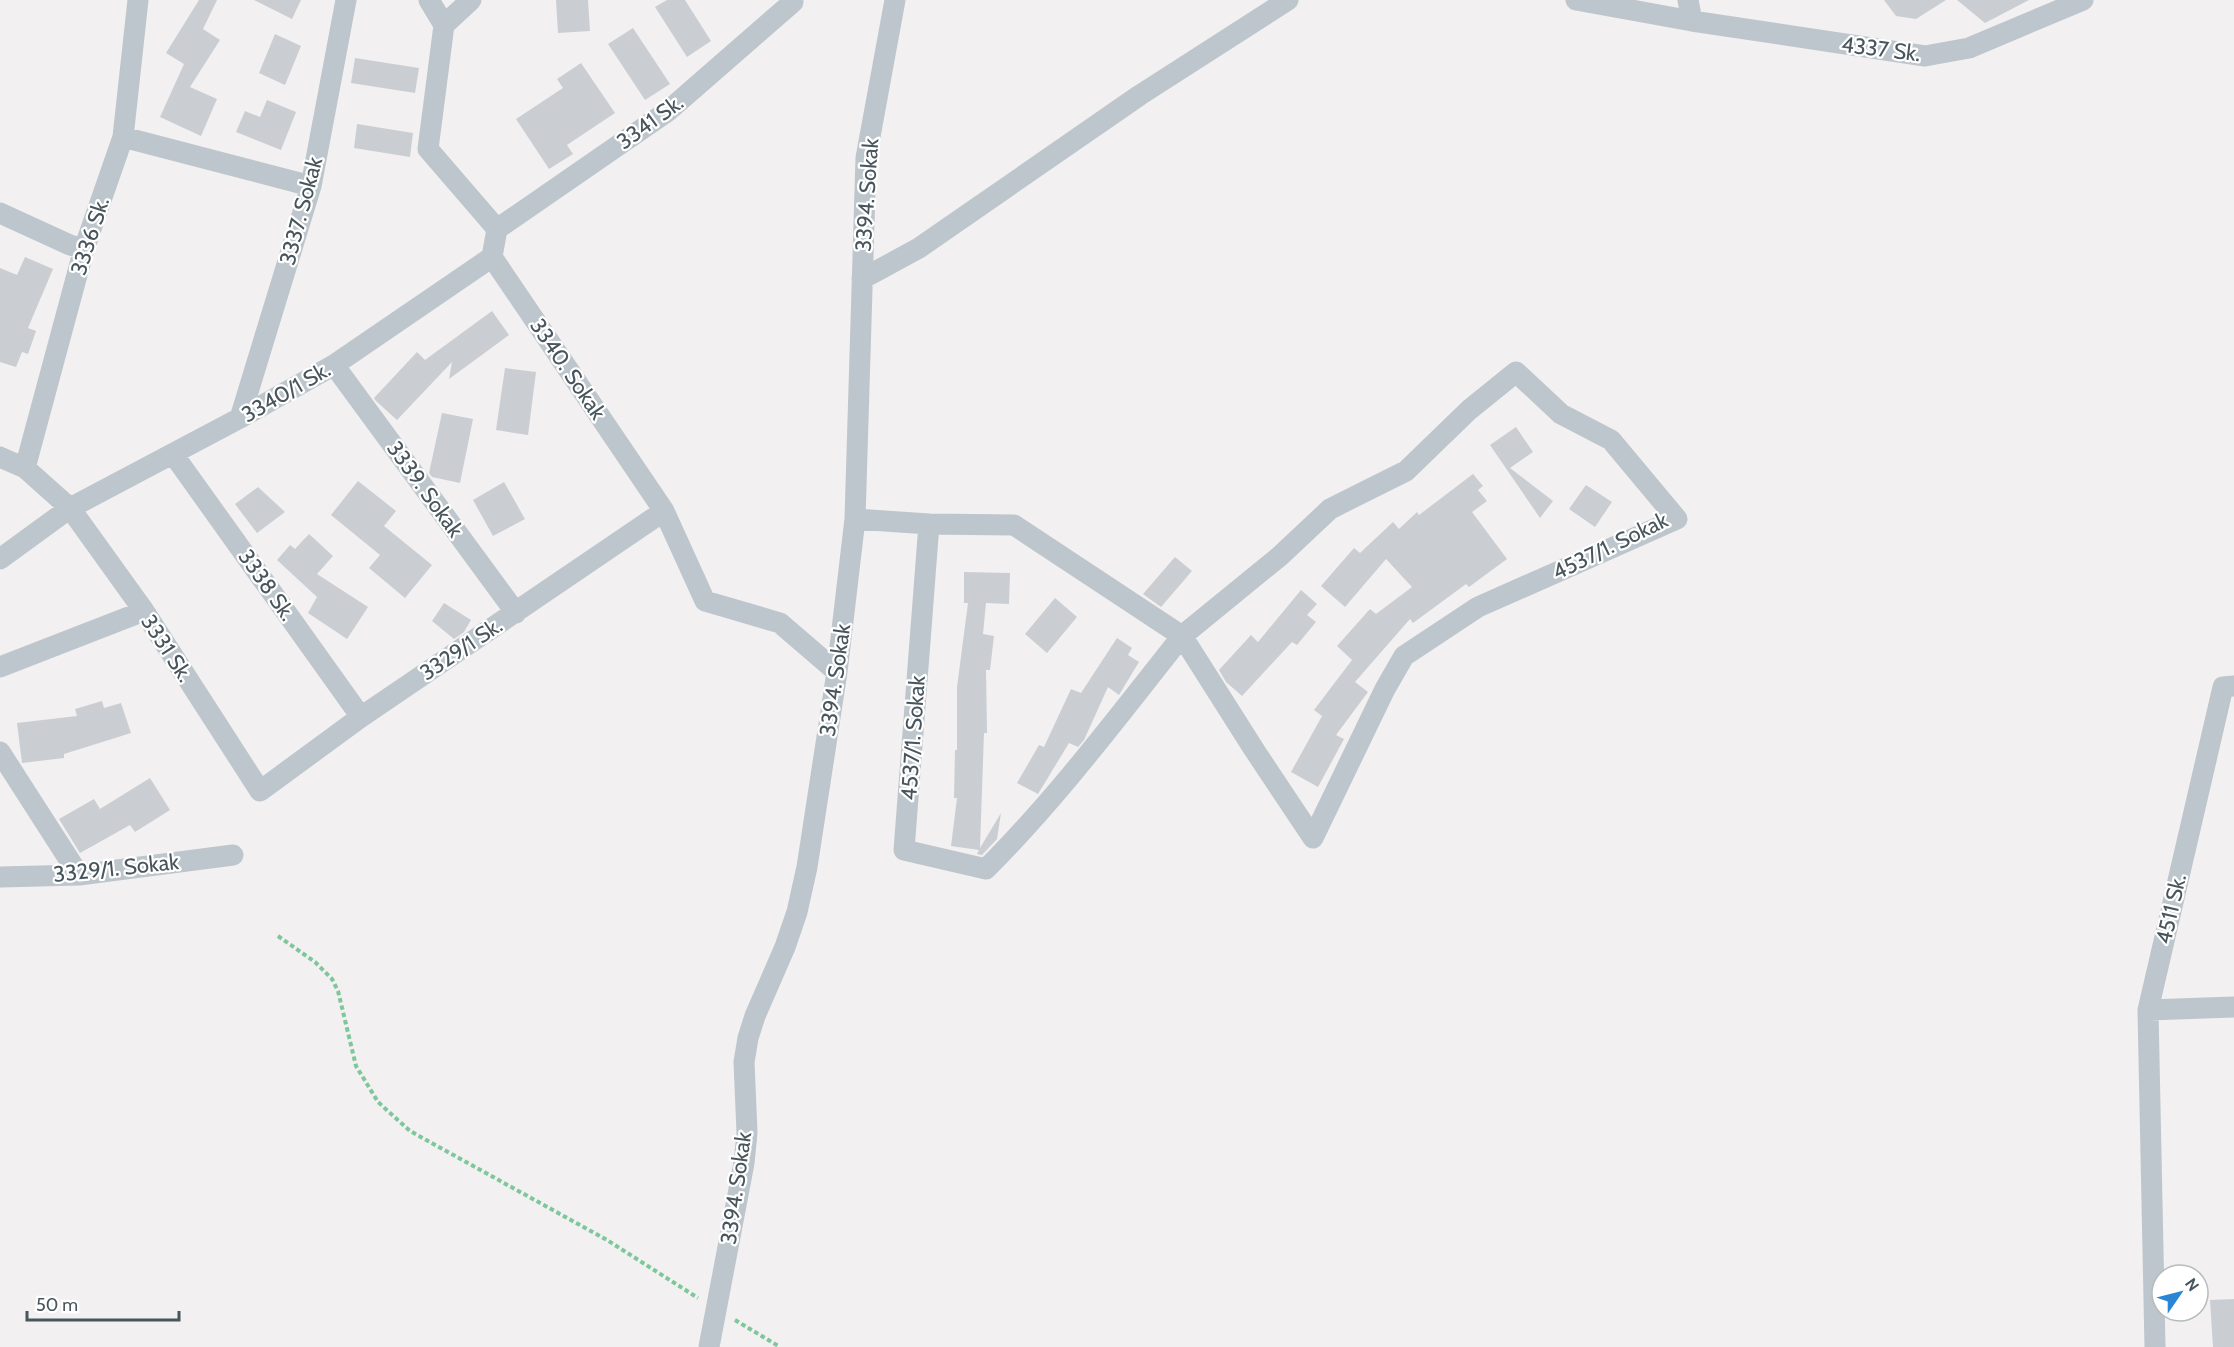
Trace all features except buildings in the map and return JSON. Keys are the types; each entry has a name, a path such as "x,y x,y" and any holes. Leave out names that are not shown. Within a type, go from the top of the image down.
{"street":[{"name":"3336 Sk.","path":"25,468 84,249 123,137 138,0"},
{"name":"3337. Sokak","path":"240,418 311,186 346,0"},
{"path":"429,0 444,25 428,149 497,229 492,257"},
{"path":"444,25 471,0"},
{"name":"3394. Sokak","path":"709,1347 744,1163 747,1133 744,1062 748,1038 797,912 809,857 837,672 855,519 866,158 895,0"},
{"path":"862,279 918,248 1140,95 1288,0"},
{"name":"4337 Sk.","path":"1576,0 1692,21 1925,56 1969,48 2083,0"},
{"path":"1688,0 1692,21"},
{"name":"3341 Sk.","path":"497,229 668,111 792,1"},
{"path":"123,137 311,186"},
{"path":"0,213 69,245 84,249"},
{"name":"3340/1 Sk.","path":"0,559 70,508 240,418 334,365 492,257"},
{"name":"3340. Sokak","path":"492,257 664,511 705,601 780,623 837,672"},
{"name":"3339. Sokak","path":"334,365 516,613"},
{"name":"4537/1. Sokak","path":"1182,636 1024,831 986,869 904,850 929,524 1014,525 1182,636 1255,752 1313,838 1385,689 1404,656 1478,607 1677,519 1611,440 1562,414 1516,372 1469,410 1406,471 1330,509 1280,555 1182,636"},
{"name":"3338 Sk.","path":"173,453 361,717"},
{"name":"3331 Sk.","path":"0,457 25,468 70,508 144,611 260,790"},
{"name":"3329/1 Sk.","path":"260,790 361,717 664,511"},
{"path":"855,519 929,524"},
{"path":"0,667 144,611"},
{"name":"4511 Sk.","path":"2155,1347 2148,1010 2228,686"},
{"path":"0,752 79,875"},
{"name":"3329/1. Sokak","path":"0,877 79,875 233,855"},
{"path":"2148,1010 2234,1007"}],"path":[{"path":"278,936 315,962 332,978 338,991 357,1066 378,1102 410,1131 626,1251 715,1309 780,1347"}]}
